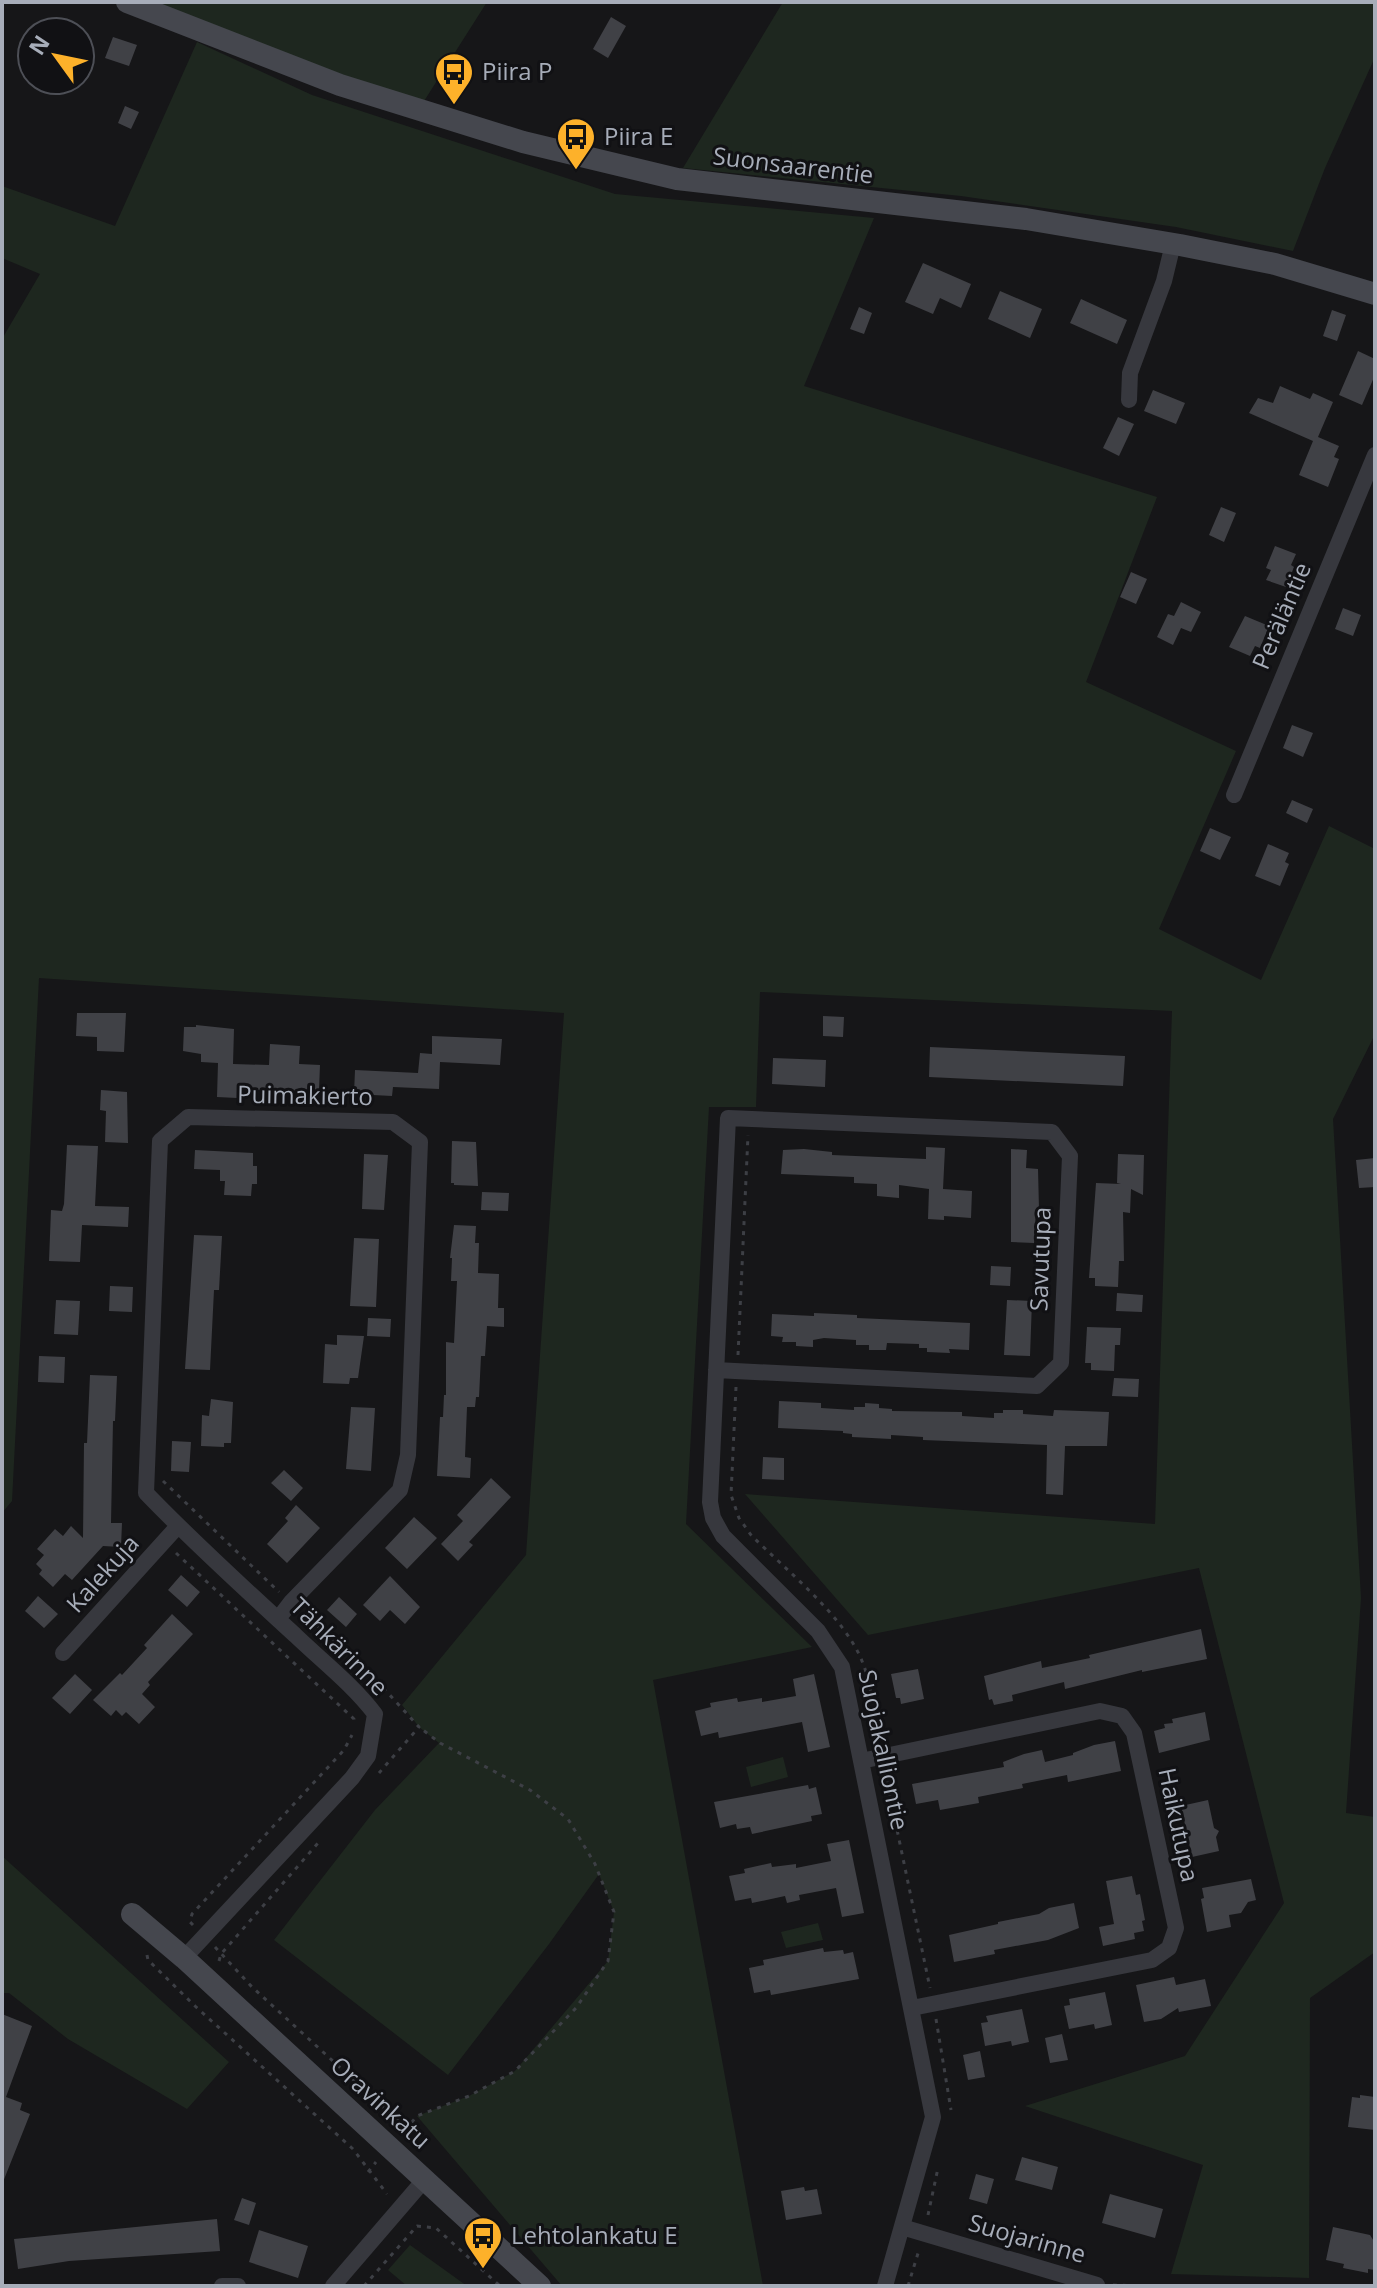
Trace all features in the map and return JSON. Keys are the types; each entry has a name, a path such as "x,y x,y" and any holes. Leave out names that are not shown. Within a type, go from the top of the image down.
{"street":[{"name":"Suonsaarentie","path":"127,2 353,89 523,142 677,179 1026,219 1275,264 1375,294"},
{"path":"1129,400 1130,373 1164,281 1173,244"},
{"name":"Peräläntie","path":"1234,795 1375,455"},
{"name":"Puimakierto","path":"146,1493 160,1141 188,1117 393,1122 420,1142 408,1455 400,1490 278,1619"},
{"name":"Savutupa","path":"716,1370 1037,1386 1061,1363 1070,1156 1052,1132 728,1118"},
{"name":"Suojakalliontie","path":"728,1118 710,1502 713,1518 723,1536 818,1631 842,1667 933,2117 885,2286"},
{"name":"Tähkärinne","path":"146,1493 362,1698 375,1714 368,1756 352,1778 184,1958"},
{"name":"Kalekuja","path":"63,1653 178,1526"},
{"name":"Haikutupa","path":"861,1761 1100,1711 1122,1716 1134,1733 1176,1928 1169,1948 1152,1960 912,2008"},
{"name":"Oravinkatu","path":"132,1914 184,1958 540,2286"},
{"path":"333,2286 425,2179"},
{"name":"Suojarinne","path":"902,2227 1097,2285"},
{"path":"222,2286 238,2286"}],"path":[{"path":"147,1465 365,1668 419,1727 440,1743 530,1790 568,1819 595,1864 614,1912 608,1961 576,2008 515,2071 469,2096 417,2116 368,2172"},
{"path":"164,1542 354,1719 354,1731 344,1750 192,1914 190,1922 252,1987 406,2128"},
{"path":"371,1782 419,1727"},
{"path":"323,1837 221,1954 212,1986 195,2006 353,2149 368,2172 417,2226 436,2228 500,2286"},
{"path":"364,2286 417,2226"},
{"name":"Suojarinne","path":"1097,2285 1141,2286"}],"shaded area":[{"path":"127,2 487,2 419,109"},
{"path":"783,2 1375,2 1375,57 1325,168 1293,251 1176,227 961,196 683,168"},
{"path":"197,42 312,95 615,194 874,218 804,386 1157,497 1086,682 1236,751 1159,929 1261,980 1329,826 1375,849 1375,1034 1333,1119 1361,1598 1346,1813 1375,1817 1375,1952 1310,1998 1309,2278 1171,2274 1203,2165 1025,2106 1185,2056 1284,1903 1199,1568 868,1635 745,1494 1155,1524 1172,1011 760,992 756,1107 709,1107 686,1524 812,1647 653,1680 763,2286 562,2286 417,2116 469,2096 515,2071 608,1961 614,1912 599,1874 448,2075 274,1940 375,1810 439,1743 419,1727 402,1705 526,1555 564,1013 39,978 12,1501 2,1513 2,339 40,274 2,258 2,186 115,226"},
{"path":"783,1757 788,1777 751,1787 746,1767"},
{"path":"2,1856 229,2062 187,2109 68,2039 9,1993 2,1993"},
{"path":"818,1923 823,1940 786,1948 781,1932"},
{"path":"410,2245 467,2286 407,2286 388,2270"}],"building":[{"path":"611,17 626,26 608,58 593,49"},
{"path":"113,37 137,45 129,66 105,58"},
{"path":"125,106 139,112 131,129 118,123"},
{"path":"923,263 971,284 961,308 940,298 933,314 905,302"},
{"path":"1000,291 1042,309 1030,338 988,319"},
{"path":"1081,299 1127,320 1117,344 1070,323"},
{"path":"859,307 872,313 864,334 850,329"},
{"path":"1332,310 1346,315 1337,341 1323,336"},
{"path":"1358,351 1375,359 1375,375 1362,405 1339,395"},
{"path":"1280,386 1310,399 1313,393 1333,402 1318,437 1339,446 1334,457 1339,459 1328,487 1299,475 1313,441 1249,413 1258,398 1273,403"},
{"path":"1153,390 1185,403 1176,424 1144,411"},
{"path":"1118,417 1134,424 1119,456 1103,448"},
{"path":"1221,507 1236,513 1224,542 1209,535"},
{"path":"1275,546 1296,554 1286,587 1266,580 1271,570 1266,568"},
{"path":"1131,572 1147,579 1136,604 1120,597"},
{"path":"1181,602 1201,612 1191,632 1181,628 1173,645 1157,637 1168,614 1174,616"},
{"path":"1343,608 1361,615 1353,636 1335,629"},
{"path":"1245,616 1269,626 1260,648 1255,646 1250,656 1229,647"},
{"path":"1292,725 1313,733 1303,757 1283,748"},
{"path":"1292,800 1313,809 1307,823 1286,813"},
{"path":"1210,828 1231,837 1220,860 1200,851"},
{"path":"1268,844 1289,853 1285,862 1289,864 1280,886 1255,876"},
{"path":"77,1013 126,1013 124,1052 97,1051 97,1037 76,1036"},
{"path":"823,1016 844,1017 843,1037 823,1036"},
{"path":"196,1025 234,1029 233,1064 269,1065 270,1044 300,1046 299,1064 320,1065 319,1090 238,1089 237,1098 217,1097 218,1063 201,1062 201,1054 183,1051 184,1027"},
{"path":"432,1036 502,1039 500,1065 440,1062 439,1089 393,1087 392,1096 354,1094 355,1070 418,1073 420,1053 432,1054"},
{"path":"930,1047 1125,1056 1123,1086 929,1077"},
{"path":"773,1058 826,1060 825,1087 772,1084"},
{"path":"101,1090 127,1092 128,1143 105,1142 106,1111 100,1110"},
{"path":"452,1141 476,1142 478,1186 451,1183"},
{"path":"67,1145 98,1146 95,1206 129,1207 128,1227 82,1225 80,1262 49,1261 51,1210 62,1211 64,1204"},
{"path":"926,1147 945,1148 943,1189 972,1191 971,1218 944,1216 944,1220 928,1219 929,1189 899,1185 899,1198 877,1196 877,1184 854,1183 854,1177 781,1174 783,1150 926,1159"},
{"path":"1011,1149 1027,1150 1026,1168 1038,1169 1039,1209 1036,1209 1034,1243 1011,1242"},
{"path":"195,1150 253,1153 257,1184 252,1184 251,1196 224,1195 225,1181 220,1181 220,1170 194,1169"},
{"path":"364,1154 388,1155 384,1210 362,1209"},
{"path":"1118,1154 1144,1155 1143,1195 1131,1189 1130,1213 1123,1212 1124,1261 1119,1261 1118,1287 1095,1286 1095,1278 1089,1278 1096,1183 1121,1184 1117,1183"},
{"path":"1375,1158 1375,1187 1359,1188 1356,1160"},
{"path":"482,1192 509,1193 508,1211 481,1210"},
{"path":"454,1225 476,1226 478,1273 499,1274 498,1308 504,1308 504,1327 487,1326 485,1356 481,1356 479,1397 476,1397 475,1407 467,1407 465,1457 471,1458 470,1478 437,1476 440,1417 443,1417 446,1395 446,1342 454,1343 457,1281 451,1281 450,1258"},
{"path":"194,1235 222,1236 219,1290 214,1290 210,1370 185,1369"},
{"path":"354,1238 379,1239 376,1307 350,1306"},
{"path":"991,1266 1011,1267 1010,1286 990,1285"},
{"path":"110,1286 133,1287 132,1312 109,1311"},
{"path":"1117,1293 1143,1295 1142,1312 1116,1311"},
{"path":"56,1300 80,1301 78,1335 54,1334"},
{"path":"1007,1300 1032,1301 1030,1356 1004,1355"},
{"path":"814,1313 970,1323 969,1350 927,1352 927,1348 919,1348 919,1344 887,1343 886,1350 869,1350 869,1345 856,1345 856,1340 824,1338 813,1340 813,1347 796,1346 796,1342 782,1342 783,1337 771,1336 772,1314 814,1316"},
{"path":"368,1318 391,1319 390,1337 367,1336"},
{"path":"1087,1327 1121,1328 1120,1345 1115,1345 1114,1371 1091,1370 1091,1363 1085,1363"},
{"path":"337,1335 364,1336 358,1378 350,1378 349,1384 323,1383 325,1344 337,1345"},
{"path":"39,1356 65,1357 64,1383 38,1382"},
{"path":"90,1375 117,1376 111,1523 122,1523 121,1547 103,1546 72,1580 65,1574 53,1587 39,1574 42,1570 36,1564 44,1555 37,1549 55,1529 63,1536 71,1526 83,1538 84,1443 87,1443"},
{"path":"1114,1378 1139,1379 1138,1397 1112,1396"},
{"path":"211,1399 233,1402 231,1443 224,1443 224,1447 201,1446 202,1415 209,1416"},
{"path":"779,1401 821,1403 821,1408 854,1410 854,1407 865,1407 865,1403 879,1404 879,1408 892,1411 962,1412 962,1416 994,1418 994,1413 1003,1413 1003,1410 1053,1416 1054,1410 1109,1412 1107,1446 1065,1446 1063,1495 1046,1494 1047,1445 923,1440 923,1437 891,1435 891,1439 852,1437 852,1434 843,1431 778,1428"},
{"path":"351,1407 375,1408 371,1471 346,1469"},
{"path":"172,1441 191,1442 189,1472 171,1471"},
{"path":"763,1457 784,1458 784,1480 762,1479"},
{"path":"284,1470 303,1488 291,1501 271,1483"},
{"path":"491,1478 511,1497 469,1542 473,1545 458,1561 441,1544 463,1521 457,1515"},
{"path":"296,1505 320,1528 287,1563 267,1544 288,1521 285,1518"},
{"path":"414,1517 437,1538 407,1569 385,1548"},
{"path":"181,1575 200,1592 187,1607 168,1590"},
{"path":"390,1576 420,1607 405,1624 390,1610 380,1621 363,1605"},
{"path":"38,1596 58,1614 44,1628 25,1611"},
{"path":"339,1597 357,1614 346,1627 327,1610"},
{"path":"172,1614 193,1634 148,1682 150,1685 142,1694 155,1707 139,1724 126,1712 122,1716 116,1710 111,1716 93,1700 147,1648 144,1645"},
{"path":"1201,1629 1207,1659 1142,1670 1065,1689 1064,1682 1012,1695 1013,1701 994,1705 992,1699 989,1700 984,1676 1041,1661 1042,1668 1090,1658 1089,1655"},
{"path":"918,1669 924,1699 901,1704 900,1698 896,1698 891,1674"},
{"path":"75,1674 92,1690 70,1714 52,1698"},
{"path":"814,1674 830,1747 808,1752 802,1722 719,1738 718,1732 701,1736 695,1711 711,1707 710,1703 737,1698 738,1702 762,1698 762,1702 796,1696 793,1679"},
{"path":"1205,1712 1210,1740 1159,1753 1154,1731 1165,1728 1164,1724 1173,1723 1172,1719"},
{"path":"1115,1741 1121,1771 1068,1782 1067,1775 1022,1784 1023,1788 978,1797 979,1803 940,1810 938,1800 916,1804 912,1784 1004,1767 1003,1762 1042,1750 1045,1762"},
{"path":"808,1785 809,1789 816,1787 822,1814 811,1816 812,1821 752,1834 750,1827 737,1829 736,1824 720,1828 714,1802"},
{"path":"1208,1800 1214,1828 1219,1831 1216,1837 1219,1851 1192,1857 1181,1806"},
{"path":"849,1840 864,1913 842,1917 836,1888 799,1895 800,1900 787,1903 785,1896 752,1903 751,1898 735,1901 729,1876 771,1863 772,1867 796,1864 796,1868 831,1861 827,1844"},
{"path":"1132,1876 1136,1895 1140,1894 1144,1931 1134,1933 1135,1939 1103,1946 1099,1927 1114,1924 1106,1881"},
{"path":"1251,1879 1256,1900 1248,1902 1241,1913 1229,1915 1231,1927 1207,1932 1202,1888"},
{"path":"1074,1903 1079,1928 1048,1940 994,1950 995,1954 954,1962 949,1935"},
{"path":"823,1948 824,1952 853,1952 859,1979 771,1995 770,1990 754,1993 749,1968 764,1965 763,1960"},
{"path":"1174,1977 1176,1985 1205,1979 1211,2006 1179,2012 1178,2008 1161,2019 1144,2022 1136,1985"},
{"path":"1105,1992 1112,2025 1095,2029 1094,2024 1069,2029 1064,2006 1070,2005 1069,1999"},
{"path":"1022,2009 1029,2042 1012,2046 1011,2041 985,2046 981,2023 988,2022 986,2016"},
{"path":"2,2014 32,2026 6,2097 22,2103 20,2110 30,2114 3,2182"},
{"path":"1062,2034 1068,2060 1050,2063 1045,2038"},
{"path":"980,2051 985,2077 968,2080 963,2055"},
{"path":"1360,2095 1375,2097 1375,2130 1348,2127 1352,2097 1360,2098"},
{"path":"1022,2157 1058,2167 1052,2190 1015,2180"},
{"path":"976,2174 994,2179 987,2204 969,2199"},
{"path":"804,2187 805,2191 817,2189 822,2214 786,2220 781,2191"},
{"path":"1110,2194 1163,2209 1155,2238 1102,2223"},
{"path":"242,2198 256,2203 249,2225 234,2220"},
{"path":"217,2219 220,2251 69,2261 18,2269 14,2239"},
{"path":"1333,2227 1370,2235 1375,2243 1375,2270 1368,2269 1368,2273 1343,2268 1344,2264 1326,2260"},
{"path":"259,2230 308,2246 298,2278 249,2262"}],"place":[{"name":"Piira P","path":"454,106"},
{"name":"Piira E","path":"576,171"},
{"name":"Lehtolankatu E","path":"483,2270"}]}
